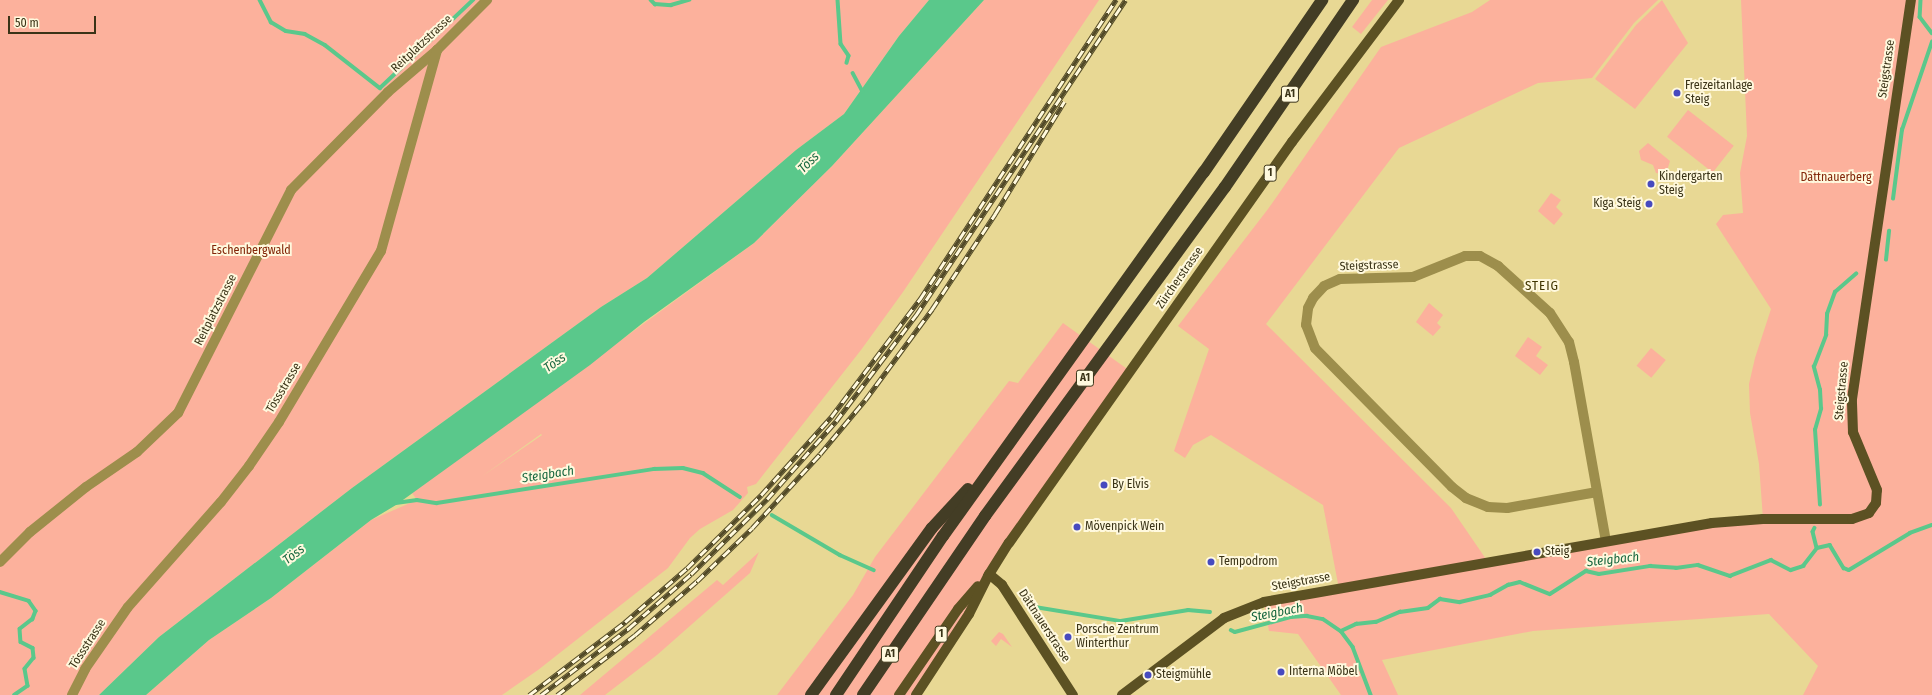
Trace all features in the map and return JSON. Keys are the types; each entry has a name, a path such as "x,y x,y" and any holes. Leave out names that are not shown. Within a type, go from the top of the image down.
{"highway":[{"name":"A1","path":"836,695 1006,446 1204,172 1322,0"},
{"name":"A1","path":"863,695 985,516 1230,180 1353,0"},
{"name":"A1","path":"811,695 932,528 1006,446"}],"main road":[{"name":"Zürcherstrasse","path":"899,695 958,609 988,575 1292,142 1399,0"},
{"name":"Steigstrasse","path":"1122,695 1224,618 1264,602 1606,541 1729,521 1858,518 1866,516 1874,507 1877,490 1855,439 1851,407 1911,0"},
{"name":"Zürcherstrasse","path":"916,695 969,614 988,575"},
{"name":"Dättnauerstrasse","path":"988,575 1002,584 1073,695"}],"street":[{"name":"Reitplatzstrasse","path":"0,562 30,532 86,487 137,452 178,413 291,190 388,92 437,50 487,0"},
{"name":"Tössstrasse","path":"72,695 86,669 128,607 221,502 249,466 279,422 381,251 437,50"},
{"name":"Steigstrasse","path":"1597,492 1507,508 1488,507 1466,498 1446,482 1315,348 1306,325 1308,308 1313,298 1324,286 1340,279 1413,277 1453,259 1468,256 1480,256 1493,263 1550,313 1569,342 1597,492 1606,541"}],"green space":[{"name":"Eschenbergwald","path":"0,0 929,0 899,36 844,114 796,150 647,278 601,307 352,488 159,637 99,695 0,695"},
{"path":"984,0 1099,0 903,292 861,350 756,484 747,487 748,493 733,510 700,529 690,538 668,568 538,670 502,695 146,695 209,640 271,598 371,520 417,500 412,493 754,243 832,166","holes":["541,434 542,435 481,477"]},
{"path":"1372,0 1388,0 1361,34 1352,27"},
{"name":"Dättnauerberg","path":"1490,0 1658,0 1634,23 1592,78 1538,83 1399,148 1266,324 1451,508 1488,562 1763,519 1759,464 1750,413 1749,384 1755,358 1771,309 1716,224 1723,215 1743,213 1740,173 1747,136 1741,0 1932,0 1932,695 1803,695 1818,666 1769,614 1533,631 1382,660 1398,695 1341,695 1298,634 1269,631 1264,602 1339,589 1323,505 1211,435 1193,445 1185,458 1174,451 1209,349 1178,326 1268,209 1381,47 1472,12"},
{"path":"1662,0 1688,43 1635,109 1595,79 1636,25"},
{"path":"1688,110 1734,146 1713,173 1667,137"},
{"path":"1648,143 1670,161 1666,174 1656,173 1653,165 1641,160 1639,151"},
{"path":"1551,193 1561,200 1556,207 1563,214 1554,225 1538,211"},
{"path":"1429,303 1443,315 1437,323 1441,327 1433,336 1416,322"},
{"path":"1063,323 1130,371 1009,543 916,695 777,695 853,595 875,557 1009,381 1018,383"},
{"path":"1528,337 1542,347 1536,356 1548,365 1540,375 1515,356"},
{"path":"1651,348 1666,360 1651,378 1637,366"},
{"path":"759,552 750,573 657,655 605,695 580,695 717,580 723,585"},
{"path":"999,632 1003,634 1012,647 1001,639 996,646 991,641"}],"water":[{"name":"Töss","path":"929,0 984,0 832,166 754,243 644,322 590,365 396,505 371,520 271,598 209,640 146,695 99,695 159,637 352,488 601,307 647,278 796,150 844,114 899,36"}],"waterway":[{"path":"260,0 271,22 286,31 305,34 325,45 380,88 473,0"},
{"path":"651,0 655,4 671,5 689,0"},
{"path":"838,0 841,44 849,56 847,63"},
{"path":"1921,0 1920,17 1932,33"},
{"path":"1893,199 1902,130 1932,42"},
{"path":"853,73 863,92"},
{"path":"1886,260 1889,231"},
{"path":"1820,505 1815,430 1821,409 1820,390 1814,367 1826,335 1827,314 1835,292 1856,274"},
{"name":"Steigbach","path":"396,503 417,500 437,503 654,469 683,468 703,473 740,497"},
{"name":"Steigbach","path":"772,515 840,555 874,570"},
{"name":"Steigbach","path":"1341,631 1356,624 1376,622 1400,612 1428,608 1440,599 1460,602 1490,595 1508,585 1520,582 1550,594 1586,571 1599,574 1650,566 1676,568 1698,565 1730,576 1771,560 1791,570 1803,566 1817,548 1830,545 1844,568 1849,570 1910,533 1932,525"},
{"path":"1815,528 1813,532 1817,548"},
{"path":"0,592 29,601 36,611 33,619 20,629 21,642 33,648 34,658 25,669 28,686 15,695"},
{"name":"Steigbach","path":"1029,606 1121,621 1188,610 1210,612"},
{"name":"Steigbach","path":"1231,630 1235,632 1291,617 1307,616 1323,619 1341,631 1353,647 1371,695"}],"railway":[{"path":"529,695 625,622 687,568 761,495 831,417 920,299 1116,0"},
{"path":"541,695 629,628 691,574 767,499 836,421 916,315 1125,0"},
{"path":"557,695 635,635 697,581 752,528 820,454 865,400 932,309 995,214 1064,102"}],"place":[{"name":"Freizeitanlage Steig","path":"1677,93"},
{"name":"Kindergarten Steig","path":"1651,184"},
{"name":"Kiga Steig","path":"1649,204"},
{"name":"By Elvis","path":"1104,485"},
{"name":"Mövenpick Wein","path":"1077,527"},
{"name":"Steig","path":"1537,552"},
{"name":"Tempodrom","path":"1211,562"},
{"name":"Porsche Zentrum Winterthur","path":"1068,637"},
{"name":"Interna Möbel","path":"1281,672"},
{"name":"Steigmühle","path":"1148,675"}],"district":[{"name":"STEIG","path":"1542,286"}]}
